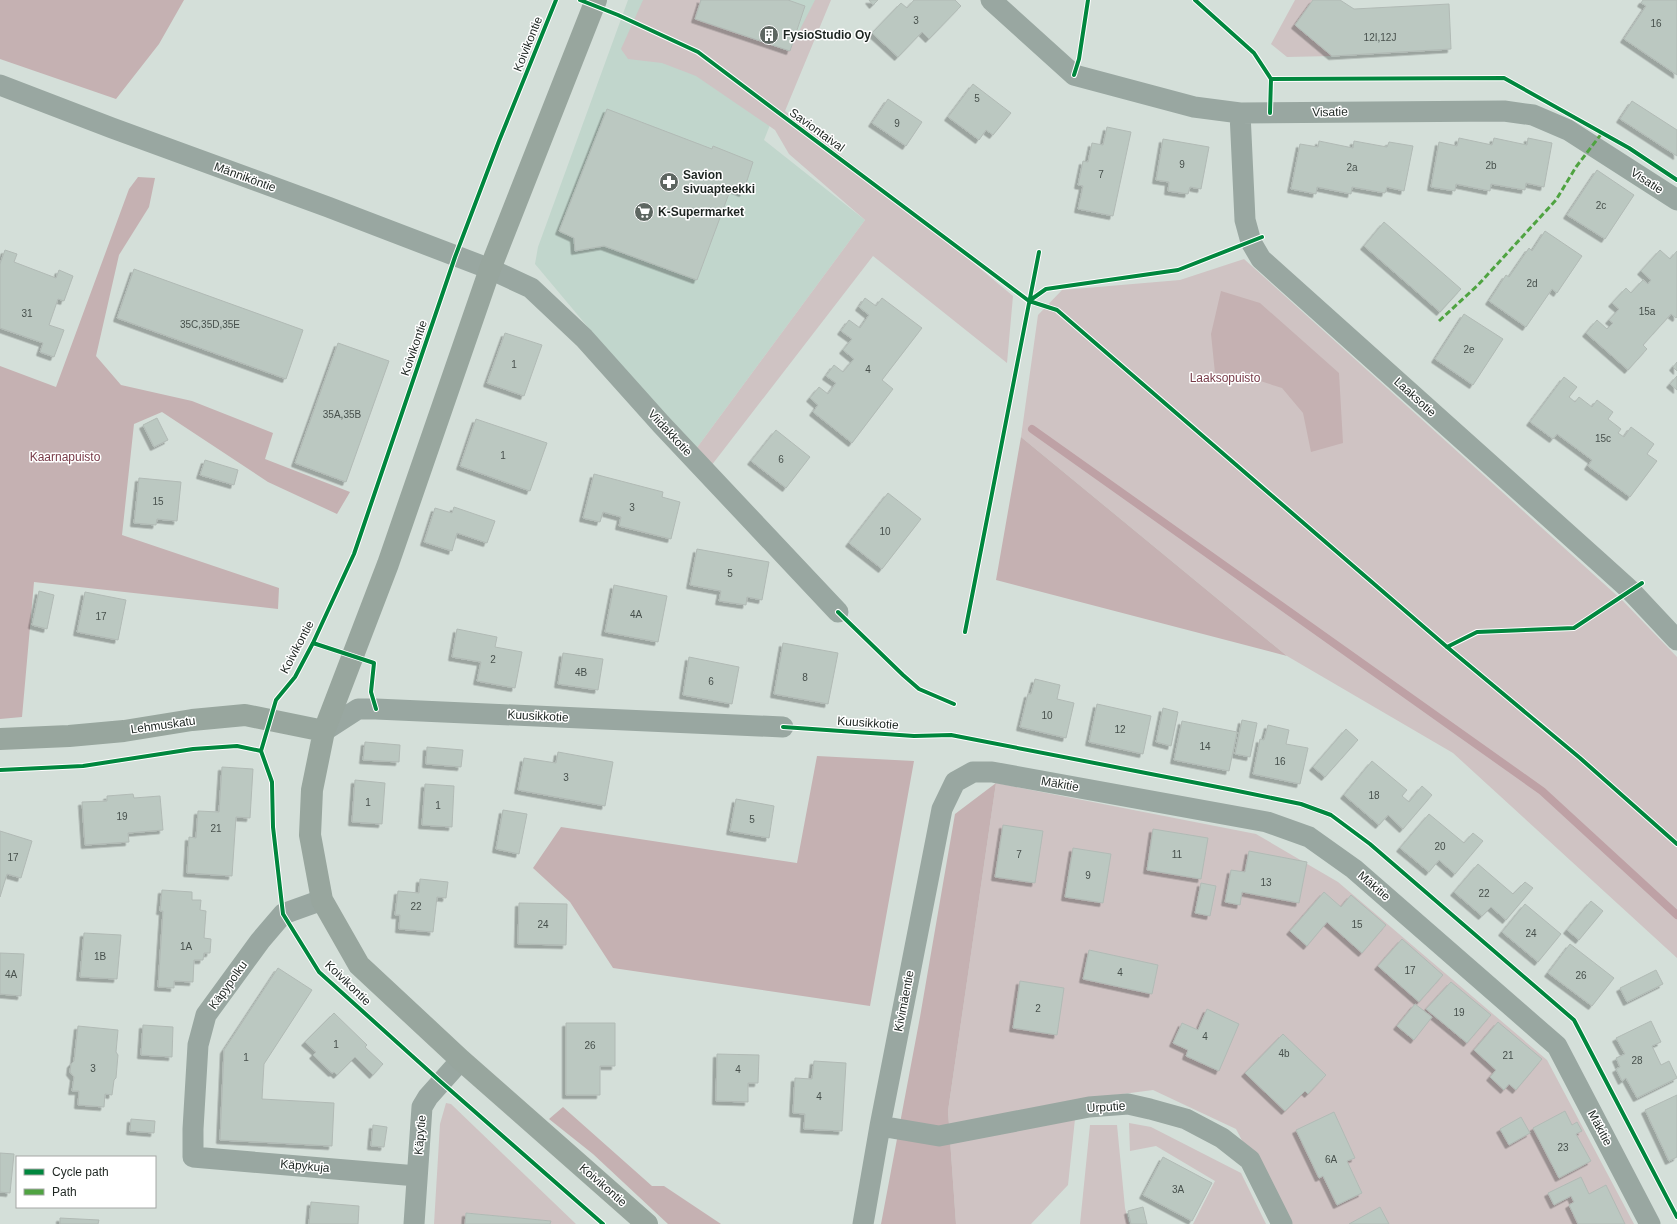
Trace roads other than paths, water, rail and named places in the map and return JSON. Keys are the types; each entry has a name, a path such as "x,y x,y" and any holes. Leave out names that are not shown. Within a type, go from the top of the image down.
{"main road":[{"name":"Koivikontie","path":"596,0 490,269 388,564 324,731 312,790 310,835 322,900 359,965 461,1060 647,1224"},
{"name":"Lehmuskatu","path":"0,739 69,736 124,731 192,720 244,715 324,731"}],"street":[{"name":"Visatie","path":"991,0 1074,75 1194,107 1240,113 1504,111 1533,115 1568,130 1677,200"},
{"name":"Männiköntie","path":"0,85 490,269"},
{"name":"Laaksotie","path":"1240,113 1245,220 1251,242 1261,259 1630,590 1677,640"},
{"name":"Viidakkotie","path":"490,269 530,288 584,338 661,424 838,612"},
{"name":"Kuusikkotie","path":"324,731 358,709 783,727"},
{"name":"Mäkitie","path":"955,782 973,772 992,772 1267,822 1309,837 1354,869 1557,1046 1650,1224"},
{"name":"Kivimäentie","path":"862,1224 942,808 955,782"},
{"name":"Käpypolku","path":"193,1157 193,1129 198,1045 206,1015 260,941 283,914 322,900"},
{"name":"Käpytie","path":"414,1224 416,1176 422,1107 428,1097 461,1060"},
{"name":"Urputie","path":"880,1126 939,1136 1089,1107 1128,1104 1150,1109 1186,1119 1222,1138 1250,1160 1282,1224"},
{"name":"Käpykuja","path":"193,1157 416,1176"}],"waterway":[{"path":"1032,429 1542,791 1677,915"}],"place":[{"name":"FysioStudio Oy","path":"769,35"},
{"name":"Savion sivuapteekki","path":"669,182"},
{"name":"K-Supermarket","path":"644,212"}],"park label":[{"name":"Laaksopuisto","path":"1225,378"},
{"name":"Kaarnapuisto","path":"65,457"}]}
